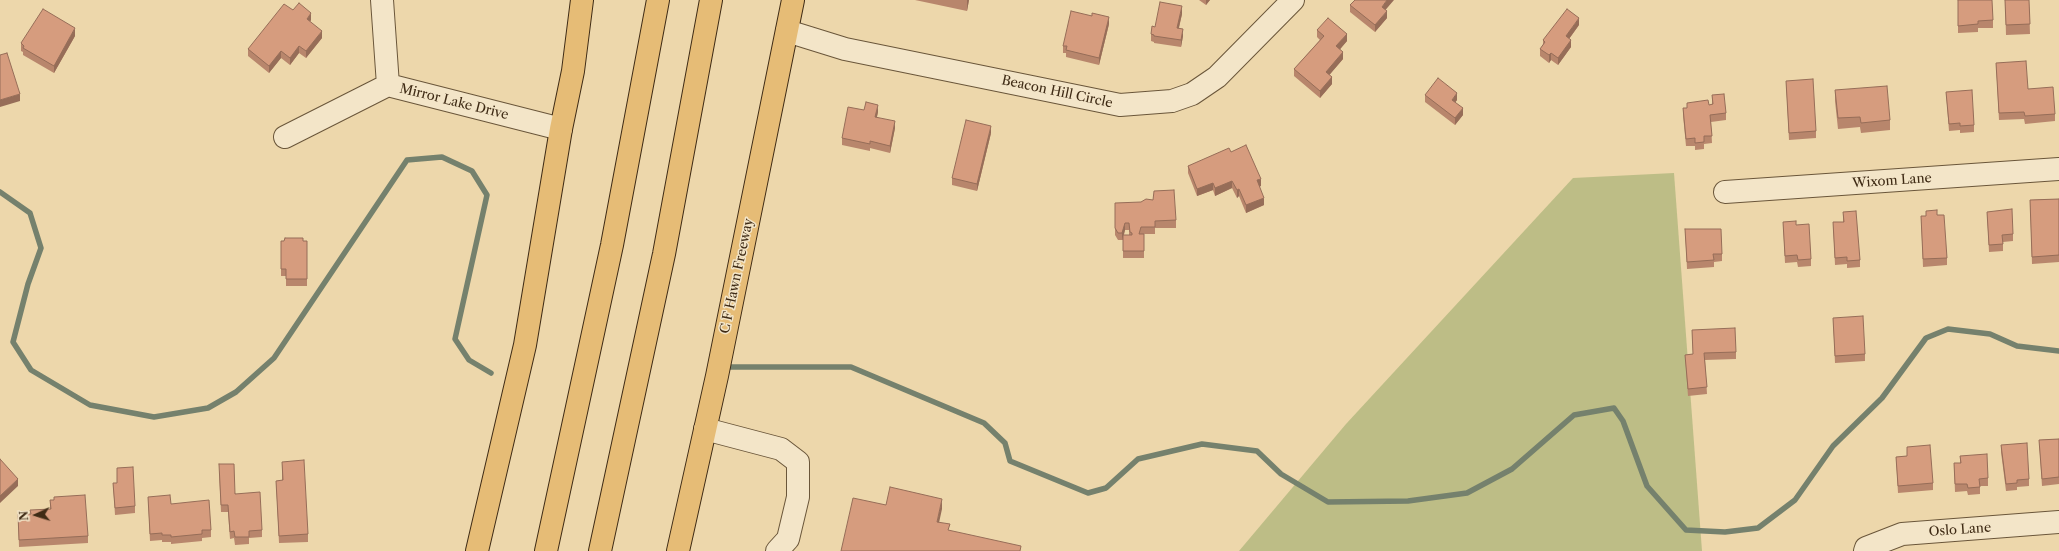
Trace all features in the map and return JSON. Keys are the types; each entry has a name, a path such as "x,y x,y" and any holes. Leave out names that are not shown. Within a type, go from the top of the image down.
{"main road":[{"path":"477,551 525,345 561,129 573,71 582,0"},
{"path":"546,551 612,245 658,0"},
{"path":"600,551 664,254 711,0"},
{"name":"C F Hawn Freeway","path":"678,551 705,429 793,0"}],"street":[{"path":"382,0 388,85"},
{"name":"Beacon Hill Circle","path":"787,31 845,49 1120,105 1172,101 1192,94 1217,77 1294,0"},
{"name":"Mirror Lake Drive","path":"286,137 388,85 561,129"},
{"name":"Wixom Lane","path":"1726,192 2059,169"},
{"path":"705,429 781,449 798,462 798,497 788,539 777,551"},
{"name":"Oslo Lane","path":"1865,551 1866,548 1902,534 2059,522"}],"green space":[{"path":"1674,173 1702,551 1239,551 1346,424 1573,178"}],"building":[{"path":"1355,0 1387,0 1382,7 1387,11 1375,25 1350,5"},
{"path":"1958,0 1992,0 1993,20 1978,21 1978,24 1958,26"},
{"path":"2005,0 2029,0 2030,24 2006,25"},
{"path":"1160,2 1182,6 1177,28 1183,29 1181,40 1154,36 1151,34 1152,26 1155,27"},
{"path":"299,3 311,13 307,19 322,31 306,51 299,46 290,58 281,51 269,66 248,49 284,4 293,10"},
{"path":"43,9 75,28 54,66 23,48 24,46 21,43"},
{"path":"1567,9 1579,18 1566,36 1571,40 1558,58 1551,53 1549,55 1540,49 1545,42 1543,40"},
{"path":"1071,11 1092,16 1092,13 1109,17 1099,58 1066,50 1067,46 1063,46"},
{"path":"1328,18 1347,34 1336,46 1343,52 1326,72 1332,77 1320,91 1294,69 1324,36 1317,30"},
{"path":"7,53 20,94 0,100 0,55"},
{"path":"2026,61 2028,89 2053,87 2055,114 2025,116 2024,112 1999,113 1996,63"},
{"path":"1438,78 1457,93 1452,100 1463,108 1455,118 1425,95"},
{"path":"1813,79 1816,131 1789,133 1786,81"},
{"path":"1887,86 1890,120 1861,123 1860,117 1838,118 1835,90"},
{"path":"1972,90 1974,125 1960,126 1960,123 1949,124 1946,92"},
{"path":"1724,94 1726,113 1710,115 1712,136 1704,136 1704,142 1695,143 1695,138 1686,139 1683,108 1687,108 1687,103 1708,100 1709,105 1713,104 1712,95"},
{"path":"866,102 878,105 875,117 895,121 890,146 870,141 870,144 842,138 848,107 864,110"},
{"path":"966,120 991,126 977,184 952,178"},
{"path":"1246,145 1261,179 1257,180 1264,198 1246,205 1239,189 1237,190 1232,181 1215,188 1213,183 1197,189 1188,166 1229,148 1231,152"},
{"path":"1174,190 1176,220 1155,221 1155,227 1141,227 1139,234 1144,234 1144,251 1123,251 1123,235 1132,235 1132,233 1130,232 1129,223 1125,223 1122,233 1118,233 1115,228 1115,203 1141,202 1146,199 1153,200 1154,191"},
{"path":"2059,199 2059,255 2032,257 2030,200"},
{"path":"2012,209 2013,234 2002,235 2003,244 1989,245 1987,212"},
{"path":"1937,210 1937,215 1944,215 1947,258 1923,259 1921,216 1926,216 1926,211"},
{"path":"1856,211 1860,260 1847,261 1847,257 1835,258 1833,222 1844,222 1843,212"},
{"path":"1796,221 1796,225 1809,224 1811,259 1798,260 1797,255 1785,256 1783,222"},
{"path":"1685,229 1721,229 1722,254 1713,254 1714,260 1687,262"},
{"path":"285,238 303,238 303,241 307,241 307,279 286,279 286,269 281,269 281,241 284,241"},
{"path":"1863,316 1865,354 1835,356 1833,318"},
{"path":"1735,328 1736,352 1704,353 1707,387 1688,389 1685,355 1693,354 1692,330"},
{"path":"2059,439 2059,477 2042,479 2039,440"},
{"path":"2027,443 2029,479 2017,480 2017,483 2006,484 2001,445"},
{"path":"1930,445 1933,483 1898,486 1896,457 1907,456 1907,447"},
{"path":"1987,454 1988,478 1979,479 1980,487 1968,488 1967,484 1955,484 1954,463 1961,463 1960,456"},
{"path":"0,459 18,479 0,496"},
{"path":"304,460 308,534 279,536 276,481 283,480 282,462"},
{"path":"219,464 234,464 235,494 260,492 262,530 249,531 249,537 235,537 234,531 230,532 228,505 221,505"},
{"path":"133,467 135,506 115,508 113,483 117,483 117,468"},
{"path":"890,487 942,499 937,522 950,524 948,530 1021,546 1020,551 841,551 853,498 886,505"},
{"path":"85,495 88,536 19,540 18,514 31,514 30,510 51,509 50,500 54,500 54,497"},
{"path":"170,495 171,504 209,500 211,530 202,530 202,534 171,537 171,535 162,535 162,533 150,534 148,497"}],"waterway":[{"path":"0,192 30,213 41,248 28,284 13,342 31,370 90,405 154,417 208,408 236,392 274,358 407,160 442,157 472,171 487,195 455,339 469,360 491,373"},
{"path":"730,367 851,367 984,423 1005,443 1010,461 1088,493 1106,488 1138,459 1202,444 1257,451 1281,474 1328,502 1408,501 1467,493 1512,469 1574,415 1614,408 1623,421 1647,486 1686,530 1725,532 1758,528 1795,500 1833,446 1882,398 1926,338 1948,329 1990,334 2017,346 2059,351"}]}
